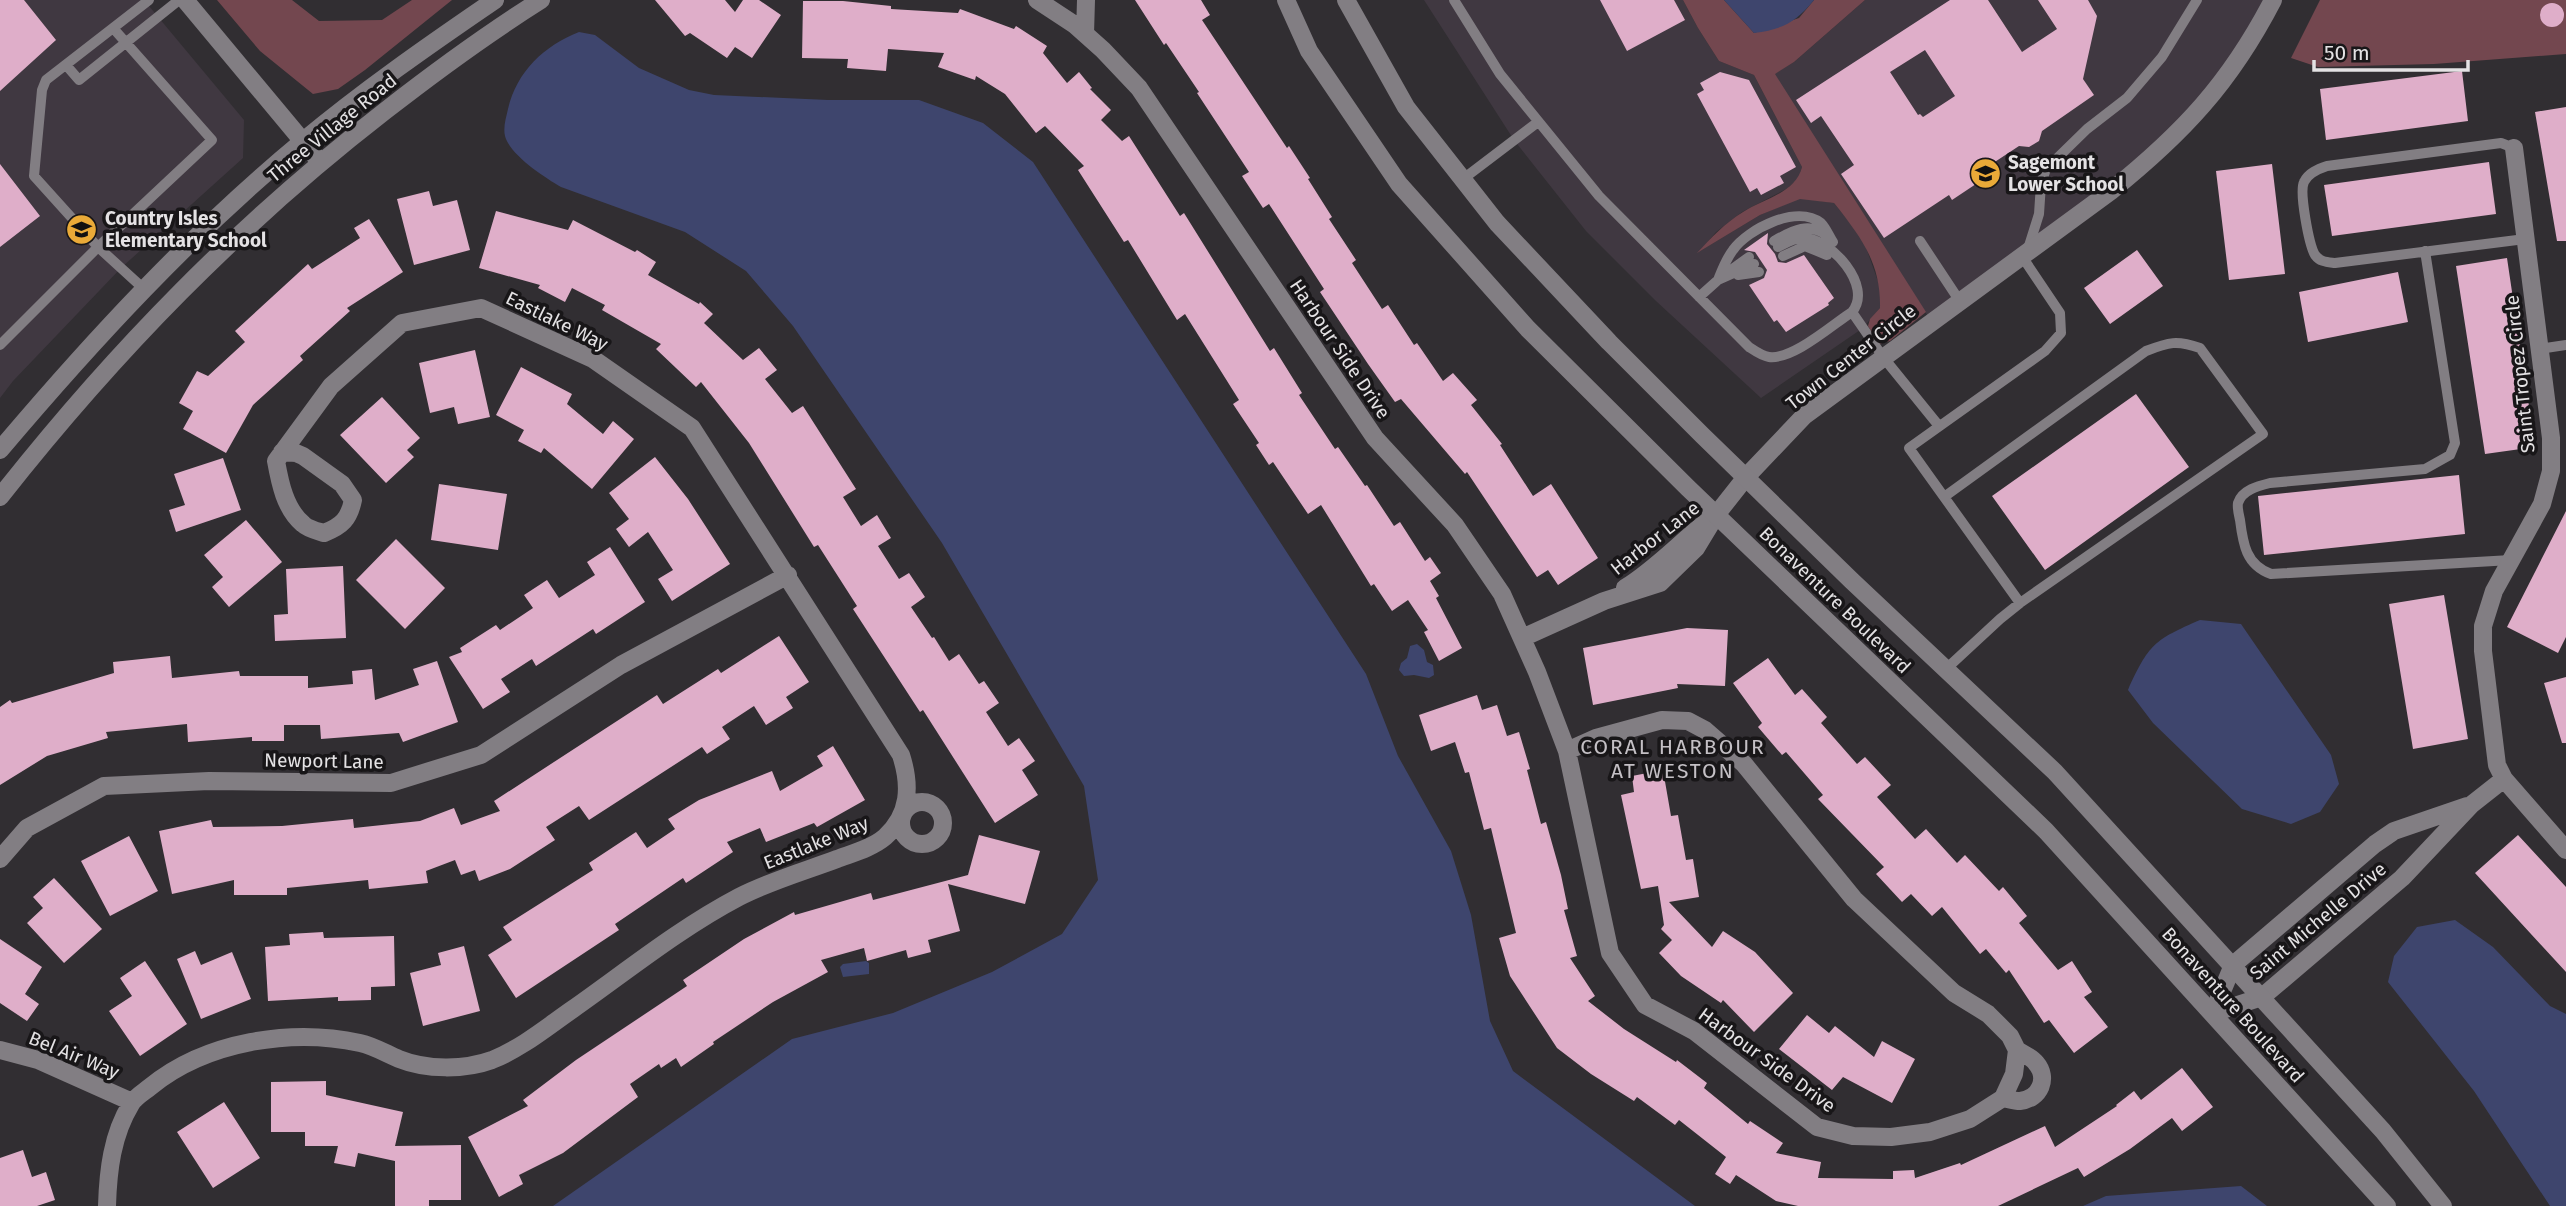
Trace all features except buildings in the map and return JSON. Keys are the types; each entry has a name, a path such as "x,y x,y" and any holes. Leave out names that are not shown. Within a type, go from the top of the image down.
{"street":[{"path":"186,0 320,162"},
{"name":"Three Village Road","path":"0,450 144,289 216,217 302,141 407,61 495,0"},
{"name":"Three Village Road","path":"0,497 59,422 144,328 236,236 320,162 430,76 541,0"},
{"name":"Harbour Side Drive","path":"1037,0 1085,34 1139,88 1375,438 1455,525 1502,594 1567,751 1610,953 1645,1005 1694,1031 1817,1127 1853,1136 1930,1132 1970,1119 2003,1098 2021,1101 2035,1095 2042,1085 2043,1073 2035,1061 2017,1050 2010,1036 1988,1014 1954,993 1854,899 1744,764 1705,730 1688,721 1662,720 1597,738 1567,751"},
{"path":"1085,34 1086,0"},
{"name":"Bonaventure Boulevard","path":"1286,0 1309,51 1399,184 1528,329 1716,515 2046,831 2387,1206"},
{"name":"Bonaventure Boulevard","path":"1346,0 1406,107 1497,223 1609,342 1746,477 2055,772 2383,1130 2443,1206"},
{"name":"Town Center Circle","path":"1716,515 1746,477 1804,416 2146,163 2194,115 2231,72 2273,0"},
{"name":"Saint Tropez Circle","path":"2514,148 2539,349 2558,436 2542,505 2494,590 2483,626 2483,651 2494,754 2504,779 2566,850"},
{"name":"Eastlake Way","path":"107,1206 108,1178 118,1131 132,1102 158,1080 192,1060 251,1042 311,1036 362,1044 426,1068 453,1067 491,1060 527,1041 692,924 741,896 875,844 896,826 905,810 908,795 907,774 901,755 692,428 593,359 481,308 402,323 331,386 282,452"},
{"path":"282,452 296,453 342,484 353,500 350,515 340,526 324,533 304,526 297,518 280,486 276,461 282,452"},
{"name":"Harbor Lane","path":"1651,580 1685,538 1716,515"},
{"name":"Harbor Lane","path":"1522,638 1651,580 1668,578 1696,548 1716,515"},
{"name":"Newport Lane","path":"0,859 27,828 104,786 209,781 391,783 481,755 621,665 788,575"},
{"name":"Saint Michelle Drive","path":"2213,1013 2262,997 2402,878 2471,805 2504,779"},
{"name":"Saint Michelle Drive","path":"2213,1013 2233,965 2375,845 2394,831 2471,805"},
{"name":"Bel Air Way","path":"0,1050 38,1060 132,1102"},
{"path":"2003,1098 2014,1074 2017,1050"}],"lane":[{"path":"144,289 98,247 34,176 42,90 46,80 149,0"},
{"path":"66,65 79,80 179,0"},
{"path":"1454,0 1500,74 1599,196 1749,347 1767,357 1783,356 1793,352 1857,306 1859,288 1853,275 1835,254 1811,239 1798,238 1778,248 1791,231 1808,227 1822,232 1833,242"},
{"path":"2020,603 1909,448 2045,351 2061,333 2060,313 2025,252 2039,214 2041,184 2046,169 2080,135 2127,98 2162,57 2197,0"},
{"path":"0,345 98,247 212,140 113,28"},
{"path":"1462,179 1538,122"},
{"path":"2514,148 2501,143 2327,166 2318,170 2304,183 2302,192 2314,254 2325,262 2335,263 2525,239"},
{"path":"1721,278 1728,257 1739,243 1775,220 1797,216 1822,224 1845,265"},
{"path":"1920,242 1959,300"},
{"path":"2425,251 2455,443 2450,455 2426,469 2270,483 2251,489 2238,504 2243,544 2253,564 2271,574 2511,559"},
{"path":"1699,297 1721,278 1754,264"},
{"path":"1852,312 1883,357 1939,426"},
{"path":"1944,497 2146,351 2170,342 2186,343 2200,348 2263,434 2020,603 1946,669"},
{"path":"2539,349 2566,345"}],"shaded area":[{"name":"Country Isles Elementary School","path":"0,0 144,0 244,120 243,158 121,268 0,398"},
{"path":"217,0 292,0 319,21 382,20 412,0 452,0 338,89 313,94 260,51"},
{"path":"1424,0 1683,0 1719,61 1754,75 1802,167 1799,178 1788,188 1742,212 1716,232 1700,251 1760,215 1800,198 1834,203 1863,239 1880,287 1880,308 1863,328 1761,398 1656,301 1586,231 1514,140"},
{"path":"1683,0 1724,0 1754,33 1799,18 1814,0 1865,0 1794,62 1775,74 1926,312 1890,341 1879,344 1868,326 1870,319 1880,308 1877,277 1868,251 1834,203 1800,199 1760,215 1697,253 1736,216 1786,189 1799,176 1802,167 1754,75 1719,61"},
{"name":"Sagemont Lower School","path":"1865,0 2273,0 2195,115 1931,321 1774,74 1794,62"},
{"path":"2320,0 2566,0 2566,54 2434,64 2318,67 2291,58"}],"water":[{"path":"1724,0 1814,0 1788,24 1754,33"},
{"path":"579,32 595,35 639,68 689,90 714,95 828,100 919,100 983,123 1033,162 1366,674 1398,756 1451,851 1471,915 1490,1021 1513,1071 1695,1206 553,1206 792,1039 893,1013 992,972 1062,934 1098,880 1084,786 942,543 793,326 746,271 685,232 561,187 528,165 508,143 504,133 508,109 512,95 525,72 544,52"},
{"path":"2200,620 2241,624 2331,755 2339,784 2320,812 2291,824 2242,809 2153,723 2128,690 2142,662 2155,645 2172,633"},
{"path":"1417,644 1424,650 1427,662 1433,665 1434,675 1429,678 1404,676 1399,670 1401,663 1407,658 1410,646"},
{"path":"2455,920 2493,947 2550,1006 2566,1014 2566,1206 2550,1206 2474,1091 2388,982 2394,956 2417,927"},
{"path":"866,961 869,963 869,974 843,977 840,967 843,964"},
{"path":"2241,1186 2267,1206 2083,1206 2106,1196"}],"place":[{"name":"Sagemont Lower School","path":"1985,173"},
{"name":"Country Isles Elementary School","path":"82,229"}],"district":[{"name":"CORAL HARBOUR AT WESTON","path":"1673,759"}]}
